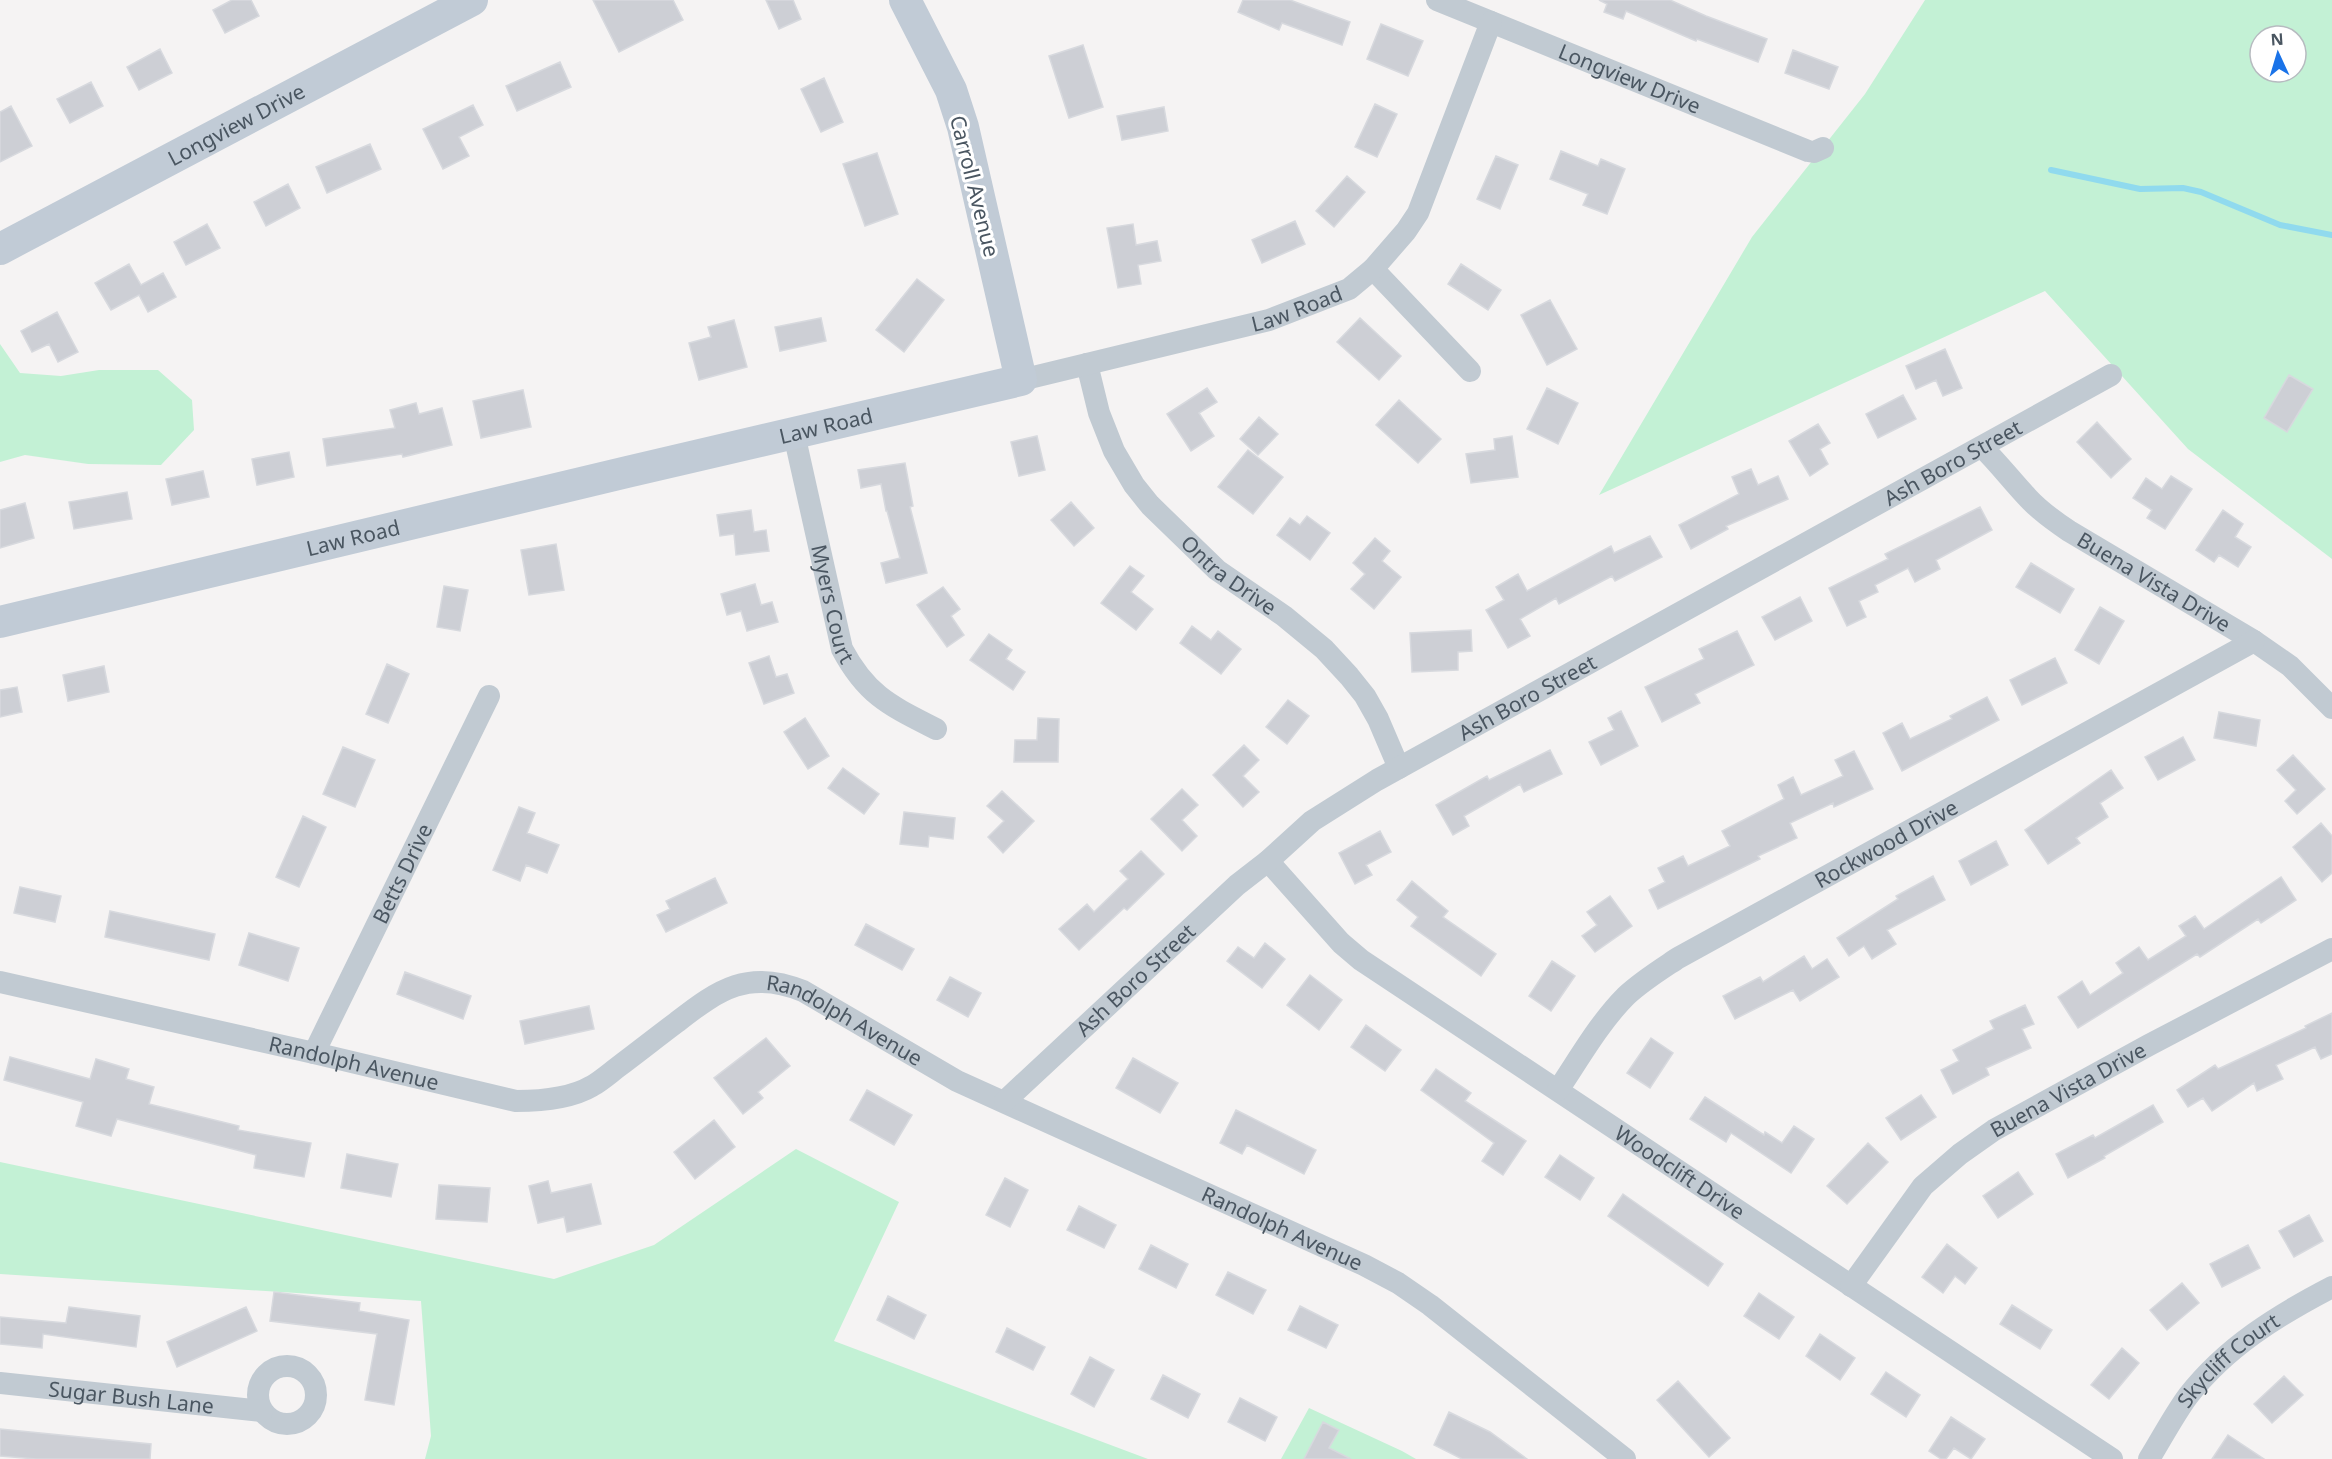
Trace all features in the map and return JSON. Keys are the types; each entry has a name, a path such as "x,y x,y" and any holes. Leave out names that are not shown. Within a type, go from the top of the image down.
{"street":[{"name":"Longview Drive","path":"0,249 472,0"},
{"name":"Carroll Avenue","path":"905,0 951,90 963,127 1021,380"},
{"name":"Longview Drive","path":"1437,0 1808,151 1814,152 1823,148"},
{"name":"Law Road","path":"0,622 1087,364 1294,312 1349,290 1373,269 1406,231 1418,213 1491,22"},
{"path":"1373,269 1470,371"},
{"name":"Ontra Drive","path":"1087,364 1099,413 1114,451 1134,485 1150,506 1217,570 1284,616 1324,649 1349,675 1365,696 1378,719 1399,768"},
{"name":"Ash Boro Street","path":"1005,1101 1238,885 1312,821 1399,768 1983,448 2111,375"},
{"name":"Myers Court","path":"794,434 842,649 855,672 872,692 893,707 936,729"},
{"name":"Buena Vista Drive","path":"1983,448 2004,468 2028,499 2048,516 2069,531 2254,641 2290,666 2332,708"},
{"name":"Rockwood Drive","path":"1558,1090 1614,1010 1645,979 1670,963 2254,641"},
{"name":"Betts Drive","path":"314,1053 489,696"},
{"name":"Woodclift Drive","path":"1268,861 1341,943 1361,960 2112,1459"},
{"name":"Buena Vista Drive","path":"1851,1286 1923,1186 1960,1154 1994,1130 2332,949"},
{"name":"Randolph Avenue","path":"0,982 516,1101 542,1101 568,1096 592,1087 715,993 740,984 765,981 778,983 803,991 957,1081 1364,1265 1398,1283 1431,1305 1625,1459"},
{"name":"Skycliff Court","path":"2149,1459 2188,1397 2223,1359 2264,1326 2332,1287"},
{"name":"Sugar Bush Lane","path":"0,1383 262,1411"}],"green space":[{"path":"1925,0 2332,0 2332,559 2188,449 2045,291 1599,495 1752,237 1865,94"},
{"path":"0,344 20,373 61,376 99,370 158,370 192,400 194,430 161,465 88,464 25,455 0,462"},
{"path":"796,1149 899,1202 834,1341 1148,1459 425,1459 431,1436 421,1301 0,1274 0,1162 554,1279 654,1245"},
{"path":"1309,1408 1402,1451 1416,1459 1281,1459"}],"building":[{"path":"232,0 251,0 259,16 225,33 213,10"},
{"path":"593,0 673,0 683,20 619,52"},
{"path":"766,0 793,0 801,19 779,29"},
{"path":"1243,0 1290,0 1350,22 1342,45 1282,23 1279,30 1238,12"},
{"path":"1599,0 1670,0 1767,39 1758,62 1697,39 1696,41 1626,11 1623,19 1604,12 1607,4"},
{"path":"1381,24 1423,41 1408,76 1367,59"},
{"path":"1083,45 1103,107 1069,118 1049,56"},
{"path":"160,49 172,73 139,90 127,67"},
{"path":"1793,50 1838,67 1829,89 1785,73"},
{"path":"560,62 571,87 517,111 506,86"},
{"path":"824,78 843,122 821,132 801,89"},
{"path":"91,82 103,106 70,123 57,99"},
{"path":"1375,104 1397,114 1377,157 1355,147"},
{"path":"473,105 483,125 459,137 469,156 443,169 423,129"},
{"path":"11,106 32,146 0,162 0,112"},
{"path":"1164,107 1168,131 1122,140 1117,116"},
{"path":"370,144 381,169 327,193 316,167"},
{"path":"1561,151 1598,166 1601,159 1625,169 1607,214 1583,205 1588,194 1550,179"},
{"path":"877,153 898,214 865,226 843,164"},
{"path":"1496,156 1518,165 1500,209 1477,199"},
{"path":"1347,176 1365,192 1334,227 1316,211"},
{"path":"288,184 300,208 266,226 254,202"},
{"path":"1295,221 1305,244 1262,263 1252,240"},
{"path":"207,224 220,248 186,265 174,242"},
{"path":"1133,224 1136,245 1157,241 1161,261 1138,265 1141,284 1118,288 1107,228"},
{"path":"129,264 141,285 163,273 176,297 148,312 139,295 111,310 95,283"},
{"path":"1461,264 1501,290 1488,310 1448,284"},
{"path":"917,279 944,300 904,352 876,330"},
{"path":"1550,300 1577,349 1547,365 1521,315"},
{"path":"57,312 78,352 58,362 49,344 32,352 21,331"},
{"path":"821,318 826,341 780,351 775,327"},
{"path":"1360,318 1401,356 1379,380 1337,342"},
{"path":"734,320 747,367 699,380 689,343 711,337 708,327"},
{"path":"1945,349 1962,388 1943,396 1936,380 1916,389 1906,366"},
{"path":"2289,375 2313,389 2287,432 2264,418"},
{"path":"1207,388 1217,402 1199,413 1214,436 1191,451 1167,414"},
{"path":"1547,388 1578,403 1558,444 1527,429"},
{"path":"523,390 531,427 481,438 473,401"},
{"path":"1903,395 1916,419 1878,438 1866,414"},
{"path":"1399,400 1441,439 1418,463 1376,425"},
{"path":"416,403 419,414 442,408 452,445 403,457 402,454 327,466 323,439 395,428 390,410"},
{"path":"1259,417 1278,434 1258,455 1240,439"},
{"path":"2097,422 2131,459 2111,478 2077,442"},
{"path":"1818,424 1830,443 1820,449 1828,464 1810,476 1789,441"},
{"path":"1037,436 1045,470 1019,476 1011,442"},
{"path":"1512,436 1518,477 1471,483 1466,454 1495,450 1494,439"},
{"path":"1248,450 1283,477 1253,514 1218,487"},
{"path":"289,452 294,477 257,485 252,459"},
{"path":"905,463 913,506 910,507 927,573 886,583 881,563 900,558 886,511 881,484 861,488 858,470"},
{"path":"1751,469 1758,485 1778,476 1788,499 1726,526 1728,529 1691,549 1679,525 1739,494 1732,477"},
{"path":"203,471 209,497 172,505 166,479"},
{"path":"2171,476 2192,489 2165,529 2147,518 2152,510 2133,498 2146,478 2162,489"},
{"path":"127,492 132,519 74,529 69,502"},
{"path":"1071,502 1094,528 1074,546 1051,520"},
{"path":"25,503 34,538 0,548 0,510"},
{"path":"1980,507 1992,530 1936,560 1940,569 1915,582 1908,568 1875,585 1878,592 1859,601 1866,617 1847,626 1829,588 1888,559 1885,554"},
{"path":"751,510 754,532 766,530 769,551 736,555 734,534 720,536 717,515"},
{"path":"2223,510 2243,524 2235,537 2251,547 2238,567 2219,555 2214,562 2196,550"},
{"path":"1307,516 1330,533 1310,560 1277,535 1290,518 1300,525"},
{"path":"1650,536 1662,557 1615,581 1612,576 1559,604 1556,598 1520,619 1530,636 1508,648 1486,610 1504,600 1496,587 1518,574 1527,591 1611,546 1614,553"},
{"path":"1375,538 1390,551 1382,561 1401,577 1374,609 1351,589 1365,574 1353,563"},
{"path":"556,544 564,590 529,595 521,550"},
{"path":"2031,563 2074,589 2060,613 2016,587"},
{"path":"1130,566 1144,576 1131,592 1153,609 1136,630 1101,603"},
{"path":"755,584 761,605 772,602 778,622 747,631 741,611 727,615 721,594"},
{"path":"444,586 468,590 460,631 437,627"},
{"path":"943,587 960,609 951,616 964,635 947,647 917,605"},
{"path":"1800,597 1812,621 1775,640 1762,617"},
{"path":"2100,607 2124,621 2099,664 2075,650"},
{"path":"1192,626 1211,640 1218,631 1241,649 1221,674 1180,643"},
{"path":"1471,630 1472,651 1458,652 1458,670 1412,672 1410,633"},
{"path":"1737,631 1754,665 1695,694 1700,703 1662,722 1645,687 1704,659 1699,649"},
{"path":"989,634 1012,650 1006,659 1025,672 1013,690 970,660"},
{"path":"769,656 776,677 787,674 794,693 764,704 749,663"},
{"path":"2055,658 2067,683 2022,705 2010,680"},
{"path":"387,664 409,674 388,723 366,714"},
{"path":"104,666 109,692 68,701 63,675"},
{"path":"17,687 22,712 0,717 0,690"},
{"path":"1987,697 1999,720 1902,771 1883,733 1902,723 1910,739 1952,719 1950,716"},
{"path":"1288,700 1309,716 1287,744 1266,727"},
{"path":"1621,711 1638,746 1601,765 1589,742 1614,730 1608,718"},
{"path":"2219,712 2260,720 2256,746 2214,738"},
{"path":"805,718 829,756 808,769 784,732"},
{"path":"1038,718 1059,719 1058,762 1014,762 1015,740 1037,740"},
{"path":"2183,737 2195,760 2158,780 2145,757"},
{"path":"1244,745 1259,760 1243,776 1259,792 1243,807 1213,775"},
{"path":"343,747 375,760 355,807 323,794"},
{"path":"1550,750 1562,774 1524,792 1520,784 1464,816 1469,826 1453,835 1436,805 1487,776 1489,780"},
{"path":"1854,751 1873,789 1834,807 1833,803 1790,823 1797,838 1758,856 1760,859 1658,909 1649,890 1665,882 1658,868 1683,856 1688,866 1730,846 1722,831 1784,799 1778,785 1793,777 1801,795 1843,776 1835,760"},
{"path":"2293,755 2325,789 2297,814 2285,801 2296,790 2277,770"},
{"path":"843,768 879,794 864,814 828,788"},
{"path":"2111,770 2123,788 2100,803 2108,817 2076,838 2080,843 2048,864 2025,830"},
{"path":"1182,789 1198,805 1182,820 1197,836 1182,851 1151,819"},
{"path":"1002,791 1034,821 1003,853 988,837 1004,821 987,806"},
{"path":"519,807 535,813 527,833 559,845 547,873 526,865 520,881 493,870"},
{"path":"904,812 955,818 953,839 929,836 928,847 900,844"},
{"path":"303,816 326,827 299,887 276,877"},
{"path":"2321,823 2332,836 2332,873 2322,882 2293,847"},
{"path":"1380,831 1391,852 1366,865 1372,875 1355,884 1339,853"},
{"path":"1996,841 2008,865 1971,885 1959,861"},
{"path":"1141,851 1164,874 1127,910 1124,908 1079,950 1059,929 1087,904 1094,912 1128,879 1120,871"},
{"path":"1933,876 1945,900 1887,930 1896,944 1872,959 1864,946 1849,956 1837,938 1898,899 1896,896"},
{"path":"2281,877 2296,900 2261,923 2258,919 2200,957 2197,954 2078,1028 2058,997 2082,981 2090,995 2123,973 2116,963 2139,947 2148,960 2186,936 2179,926 2195,916 2204,929"},
{"path":"715,878 727,903 666,932 657,915 670,909 666,901"},
{"path":"1412,881 1448,911 1443,917 1496,954 1481,976 1411,926 1418,917 1397,900"},
{"path":"20,887 61,896 55,922 14,913"},
{"path":"1610,896 1632,926 1595,952 1582,936 1597,925 1587,912"},
{"path":"110,911 215,934 209,960 105,937"},
{"path":"866,924 914,949 902,970 855,945"},
{"path":"249,933 299,948 288,981 239,965"},
{"path":"1265,943 1285,959 1262,988 1227,961 1238,947 1254,958"},
{"path":"1804,956 1812,969 1827,959 1839,977 1800,1001 1793,990 1735,1019 1723,996 1760,977 1763,982"},
{"path":"1552,961 1575,976 1551,1011 1529,996"},
{"path":"405,972 471,996 463,1019 397,994"},
{"path":"1310,975 1342,1000 1319,1030 1287,1005"},
{"path":"950,977 981,993 968,1017 937,1000"},
{"path":"2025,1005 2034,1024 2022,1029 2031,1048 1986,1068 1989,1075 1953,1094 1941,1070 1959,1061 1953,1050 1994,1029 1990,1021"},
{"path":"589,1006 594,1029 525,1044 520,1021"},
{"path":"2332,1013 2332,1054 2321,1059 2315,1047 2276,1065 2283,1079 2257,1091 2254,1083 2212,1111 2203,1098 2188,1107 2177,1090 2215,1065 2218,1069 2306,1028 2305,1026"},
{"path":"1366,1025 1401,1050 1385,1071 1351,1047"},
{"path":"766,1038 790,1066 758,1092 763,1098 743,1114 714,1078"},
{"path":"1651,1038 1673,1053 1650,1088 1627,1073"},
{"path":"10,1057 90,1079 96,1059 129,1069 126,1079 154,1087 149,1104 239,1126 238,1130 311,1143 304,1177 254,1168 256,1155 117,1119 111,1136 76,1126 83,1102 4,1080"},
{"path":"1133,1058 1178,1083 1160,1113 1116,1088"},
{"path":"1436,1069 1471,1093 1465,1101 1526,1141 1503,1175 1482,1161 1494,1143 1421,1090"},
{"path":"867,1090 912,1115 894,1145 850,1120"},
{"path":"1921,1095 1936,1117 1901,1140 1886,1118"},
{"path":"1705,1097 1764,1135 1765,1132 1782,1143 1794,1126 1814,1139 1791,1173 1731,1133 1726,1142 1690,1119"},
{"path":"2153,1105 2163,1122 2068,1178 2056,1154 2093,1135 2095,1138"},
{"path":"1236,1110 1316,1150 1304,1174 1247,1145 1242,1154 1220,1143"},
{"path":"714,1120 735,1147 695,1179 674,1152"},
{"path":"1868,1143 1888,1162 1847,1204 1827,1186"},
{"path":"347,1154 398,1164 391,1197 341,1188"},
{"path":"1560,1155 1594,1178 1580,1200 1545,1177"},
{"path":"2018,1172 2033,1194 1998,1218 1983,1196"},
{"path":"1005,1178 1028,1190 1010,1227 986,1215"},
{"path":"548,1181 551,1193 591,1184 601,1224 567,1232 564,1217 538,1223 529,1186"},
{"path":"439,1185 490,1188 487,1222 436,1219"},
{"path":"1623,1194 1723,1264 1708,1286 1608,1216"},
{"path":"1079,1206 1116,1225 1104,1248 1067,1230"},
{"path":"2309,1215 2323,1241 2294,1257 2279,1231"},
{"path":"1947,1244 1977,1268 1965,1284 1955,1276 1943,1293 1922,1277"},
{"path":"1151,1245 1188,1264 1176,1288 1139,1269"},
{"path":"2248,1245 2260,1268 2222,1287 2210,1264"},
{"path":"1228,1272 1266,1290 1253,1314 1216,1295"},
{"path":"2182,1283 2199,1303 2167,1330 2150,1310"},
{"path":"274,1292 360,1303 359,1311 409,1320 394,1405 365,1400 377,1334 270,1321"},
{"path":"1759,1293 1794,1317 1779,1339 1744,1316"},
{"path":"888,1296 926,1315 914,1339 877,1320"},
{"path":"2012,1305 2052,1330 2040,1349 2000,1324"},
{"path":"1300,1306 1338,1325 1326,1348 1288,1330"},
{"path":"69,1307 140,1316 136,1347 43,1334 42,1348 0,1344 0,1317 66,1323"},
{"path":"246,1307 257,1331 177,1367 167,1342"},
{"path":"1007,1328 1045,1347 1033,1370 996,1352"},
{"path":"1820,1334 1855,1358 1840,1380 1806,1356"},
{"path":"2122,1348 2139,1363 2109,1399 2091,1385"},
{"path":"1090,1357 1114,1370 1094,1407 1071,1394"},
{"path":"1886,1372 1920,1395 1906,1417 1871,1394"},
{"path":"1163,1375 1200,1394 1188,1418 1151,1399"},
{"path":"2284,1376 2303,1395 2272,1423 2254,1404"},
{"path":"1678,1381 1730,1438 1709,1457 1657,1400"},
{"path":"1240,1398 1277,1417 1265,1441 1228,1422"},
{"path":"1449,1412 1490,1432 1527,1459 1462,1459 1434,1445"},
{"path":"1951,1417 1985,1439 1971,1459 1954,1448 1946,1459 1941,1459 1929,1451"},
{"path":"1323,1422 1339,1430 1329,1448 1351,1459 1304,1459"},
{"path":"0,1429 151,1444 150,1459 36,1459 0,1456"},
{"path":"2228,1435 2264,1459 2212,1459"}],"waterway":[{"path":"2051,170 2140,189 2183,188 2201,192 2280,225 2332,235"}]}
